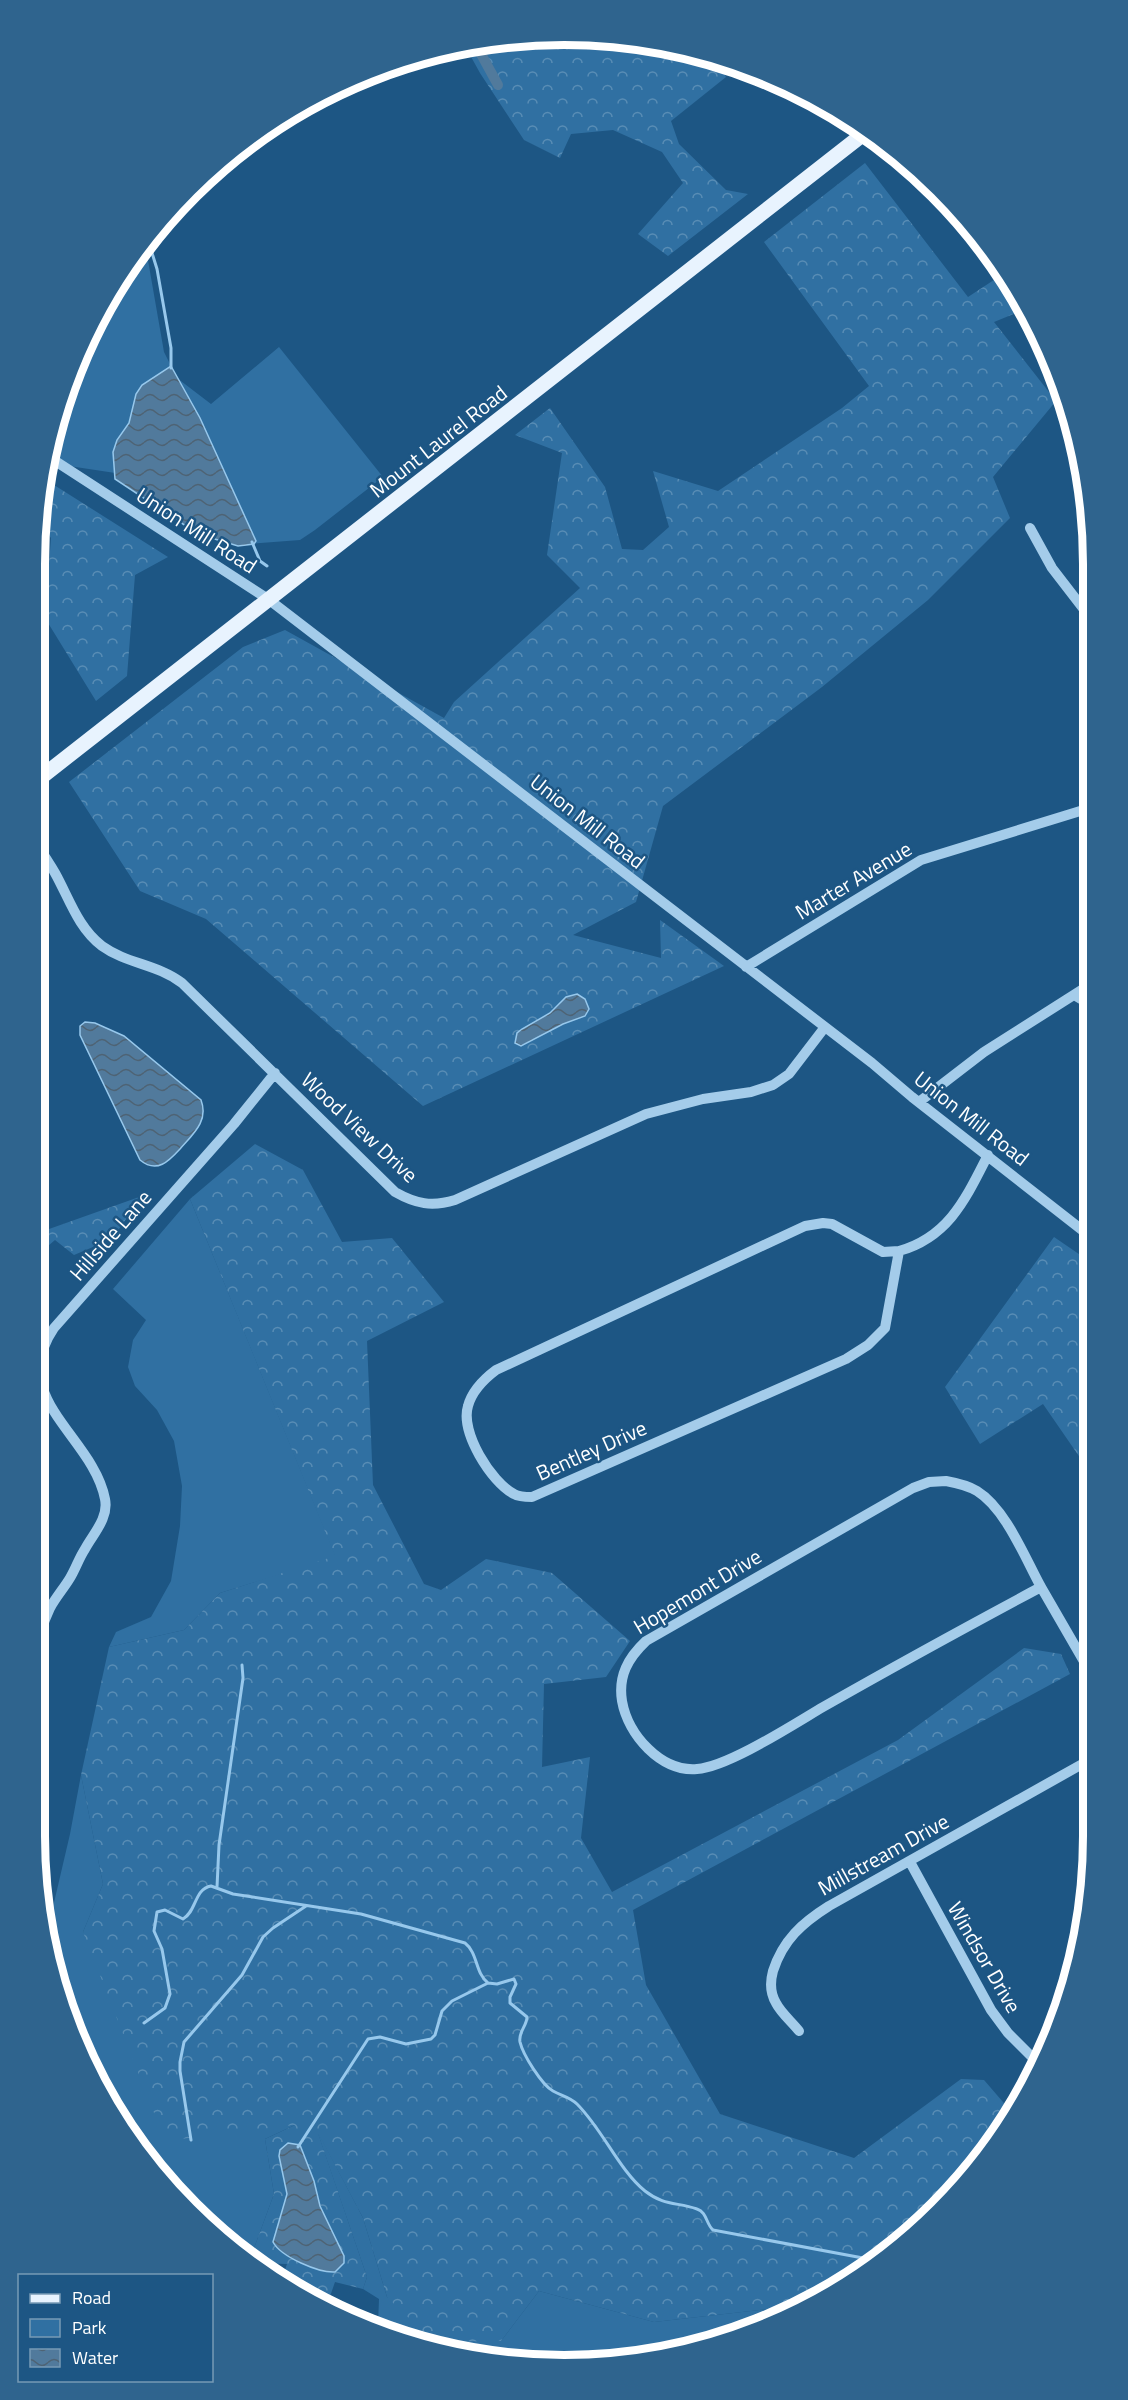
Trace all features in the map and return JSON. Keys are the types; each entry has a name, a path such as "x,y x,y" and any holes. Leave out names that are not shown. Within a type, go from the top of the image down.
{"main road":[{"name":"Mount Laurel Road","path":"45,773 859,137"}],"street":[{"name":"Union Mill Road","path":"55,461 268,599 825,1028 1083,1231"},
{"path":"1030,528 1052,568 1083,608"},
{"name":"Marter Avenue","path":"746,967 921,860 1083,810"},
{"name":"Wood View Drive","path":"45,857 78,918 94,939 114,953 162,969 173,976 395,1192 414,1202 434,1205 455,1200 646,1114 703,1099 752,1092 773,1085 789,1074 825,1028"},
{"path":"919,1102 984,1052 1083,989"},
{"path":"1074,995 1083,1000"},
{"name":"Hillside Lane","path":"45,1345 54,1328 234,1124 274,1073"},
{"path":"899,1251 921,1244 945,1226 968,1194 988,1155"},
{"name":"Bentley Drive","path":"832,1224 883,1251 899,1251 885,1328 867,1345 846,1359 532,1497 514,1495 498,1482 470,1437 466,1417 470,1398 481,1383 496,1370 805,1226 832,1224"},
{"name":"Hillside Lane","path":"45,1397 89,1462 106,1502 103,1518 45,1621"},
{"name":"Hopemont Drive","path":"1041,1587 772,1736 715,1765 697,1769 680,1768 663,1762 638,1736 622,1703 621,1686 624,1669 633,1654 646,1641 897,1496 929,1482 946,1481 963,1484 977,1491 990,1502 1001,1516 1083,1660"},
{"name":"Millstream Drive","path":"799,2031 776,2003 771,1988 772,1975 782,1947 791,1935 815,1914 1083,1764"},
{"name":"Windsor Drive","path":"910,1862 991,2010 1008,2033 1033,2058"}],"green space":[{"path":"564,45 632,49 722,70 726,77 671,121 679,144 726,190 748,194 668,256 638,234 683,183 662,152 613,130 571,134 560,158 524,140 469,54 496,49"},
{"path":"865,163 968,297 997,278 1019,316 1016,313 994,322 1056,401 993,477 1010,518 928,600 822,687 663,806 636,902 573,935 661,958 660,920 724,966 423,1106 206,919 140,891 69,782 243,647 285,630 444,718 454,702 580,588 547,555 562,453 515,435 550,408 605,487 622,549 643,550 669,527 653,471 718,491 842,408 869,386 764,242"},
{"path":"147,255 164,352 177,378 211,404 279,347 383,477 300,540 248,544 135,476 69,466 56,458 73,397 99,334 132,276"},
{"path":"51,483 168,557 135,575 127,676 96,701 45,618 51,538 46,531"},
{"path":"255,1144 303,1170 342,1242 392,1238 444,1302 367,1341 373,1485 424,1584 441,1590 486,1559 552,1573 630,1641 606,1677 544,1684 542,1767 590,1757 581,1838 612,1892 898,1740 1024,1648 1061,1654 1070,1674 633,1910 646,1985 720,2114 854,2158 961,2079 984,2080 1007,2106 976,2152 931,2203 880,2248 824,2285 774,2310 654,2322 539,2291 501,2341 450,2342 427,2336 387,2297 363,2218 318,2133 367,2277 363,2289 335,2282 329,2298 284,2273 287,2264 270,2263 253,2251 274,2194 265,2139 295,2125 165,2141 83,1932 103,1884 81,1775 109,1647 184,1630 220,1593 335,1556 190,1199"},
{"path":"142,1196 112,1239 74,1255 55,1240 45,1248 45,1230"},
{"path":"190,1199 336,1557 220,1593 184,1630 109,1647 116,1632 151,1617 171,1581 180,1526 182,1486 174,1441 157,1410 135,1386 128,1367 133,1340 146,1320 113,1289"},
{"path":"1054,1237 1083,1257 1083,1462 1043,1404 980,1444 945,1387"},
{"path":"81,1775 103,1884 83,1932 297,2124 265,2139 274,2194 253,2251 197,2203 152,2152 115,2096 85,2035 63,1970 51,1915"},
{"path":"316,2128 363,2218 387,2297 501,2341 539,2291 654,2322 774,2310 698,2337 639,2350 624,2349 569,2355 530,2354 463,2345 378,2320 379,2299 363,2289 367,2277"}],"water":[{"path":"171,366 200,418 256,541 254,544 238,546 198,534 115,479 113,452 117,440 129,423 136,394 142,385"},
{"path":"577,994 585,999 589,1009 585,1016 563,1024 521,1046 515,1043 517,1033 522,1029 550,1013 566,997"},
{"path":"85,1022 95,1023 124,1036 201,1100 203,1114 198,1127 176,1153 162,1164 152,1166 140,1160 80,1035 80,1026"},
{"path":"288,2143 300,2145 314,2181 320,2206 344,2256 344,2263 335,2272 320,2270 301,2263 277,2248 273,2242 287,2194 279,2156 280,2150"}],"waterway":[{"path":"480,52 498,85"},
{"path":"151,249 157,269 171,348 171,368"},
{"path":"252,542 260,561 267,566"},
{"path":"217,1887 219,1845 243,1678 242,1665"},
{"path":"144,2023 165,2008 170,1994 162,1949 154,1931 157,1912 165,1910 183,1919 191,1911 201,1891 211,1886 233,1894 361,1914 465,1943 488,1983"},
{"path":"191,2140 180,2071 184,2042 242,1975 263,1937 306,1906"},
{"path":"298,2147 368,2039 380,2037 406,2044 431,2039 435,2035 442,2011 452,2001 488,1983 497,1984 514,1979 516,1984 510,1997 510,2003 527,2017 520,2042 529,2062 549,2088 569,2098 586,2114 627,2172 645,2191 665,2201 700,2211 705,2215 713,2230 865,2258"}]}
